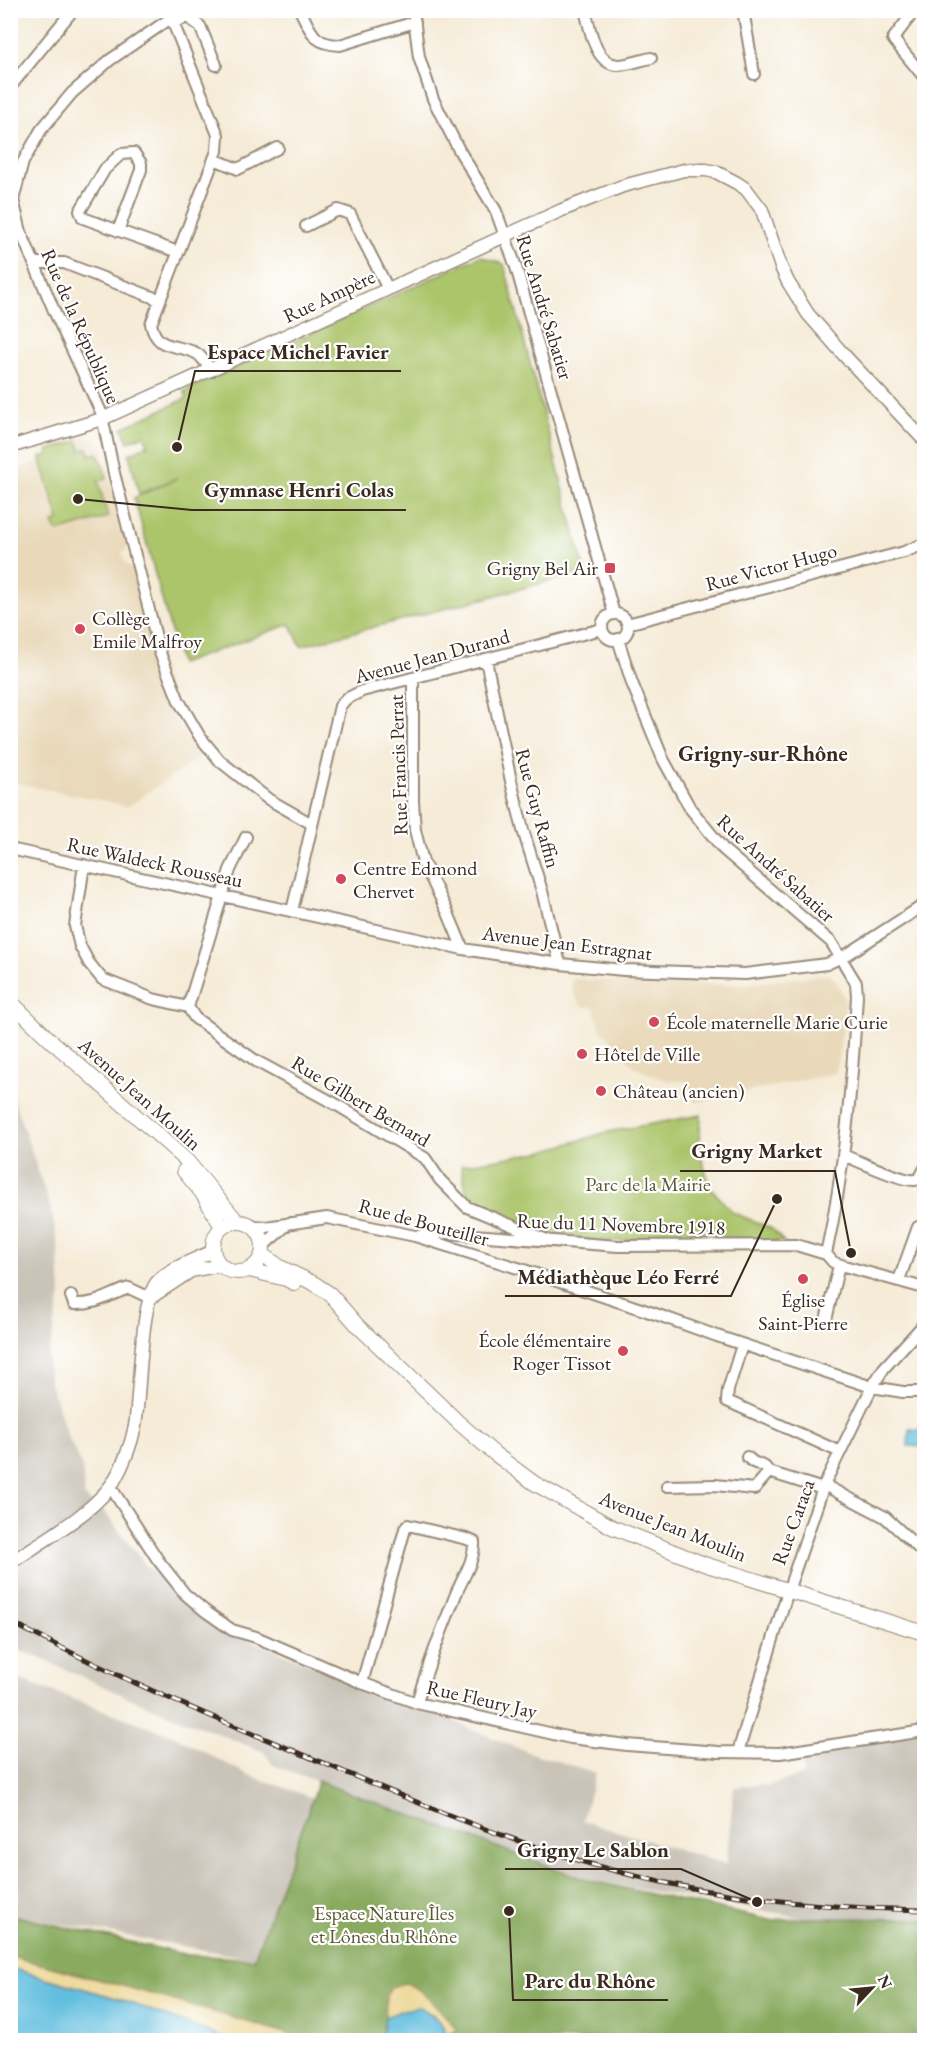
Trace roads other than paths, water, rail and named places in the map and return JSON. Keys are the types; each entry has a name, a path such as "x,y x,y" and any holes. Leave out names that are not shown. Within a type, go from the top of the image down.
{"main road":[{"name":"Avenue Jean Moulin","path":"10,1001 47,1037 187,1161 237,1221"},
{"name":"Avenue Jean Moulin","path":"10,1011 190,1177 212,1208 222,1227"},
{"path":"237,1221 253,1226 259,1232 263,1250 255,1266 249,1270 234,1272 221,1266 213,1251 216,1234 222,1227 237,1221"},
{"name":"Avenue Jean Moulin","path":"263,1250 280,1267 330,1294 357,1326 459,1423 534,1483 612,1527 704,1564 924,1632"},
{"name":"Avenue Jean Moulin","path":"249,1270 286,1279 308,1290 357,1326"}],"street":[{"path":"10,87 73,10"},
{"name":"Rue André Sabatier","path":"300,10 315,39 328,45 340,45 414,16 419,57 433,99 459,150 496,211 516,267 614,614"},
{"path":"585,10 594,44 606,60 616,65 651,58"},
{"path":"742,10 754,74"},
{"path":"915,10 893,39 924,76"},
{"path":"211,370 198,353 164,344 154,336 151,324 214,159 218,135 171,17 187,17 200,26 216,65"},
{"name":"Rue de la République","path":"171,17 110,60 72,93 41,130 23,162 13,200 16,232 34,263 98,406 160,653 184,711 200,737 219,761 268,799 312,824"},
{"path":"10,67 20,74"},
{"path":"214,159 238,169 278,148"},
{"path":"118,231 141,170 141,163 134,153 121,154 105,169 80,211 83,218 118,231 178,252"},
{"name":"Rue Ampère","path":"10,447 102,419 505,235 623,186 694,169 725,176 746,189 762,210 781,267 808,314 924,440"},
{"path":"306,225 338,210 350,214 388,289"},
{"path":"34,263 64,263 160,300"},
{"name":"Rue Victor Hugo","path":"627,624 904,552 924,544"},
{"path":"614,614 623,616 627,624 626,634 614,640 606,636 602,629 605,619 614,614"},
{"name":"Avenue Jean Durand","path":"292,911 340,706 343,702 362,691 602,629"},
{"name":"Rue André Sabatier","path":"618,639 632,683 663,759 690,808 724,850 831,942 856,983 852,1083 837,1203 826,1254"},
{"name":"Rue Guy Raffin","path":"486,660 511,781 560,964"},
{"name":"Rue Francis Perrat","path":"413,678 415,830 423,862 463,949"},
{"path":"84,865 75,926 80,946 89,963 102,979 153,999 188,1007 230,870 246,837"},
{"name":"Rue Waldeck Rousseau","path":"10,849 292,911"},
{"name":"Avenue Jean Estragnat","path":"292,911 463,949 560,964 624,970 745,974 828,964 924,905"},
{"name":"Rue Gilbert Bernard","path":"188,1007 195,1018 256,1061 337,1105 425,1158 440,1180 467,1207 547,1240"},
{"path":"843,1155 903,1179 915,1180 921,1177 924,1170"},
{"name":"Rue de Bouteiller","path":"253,1226 266,1227 327,1218 415,1236 636,1307 742,1345 872,1387 903,1392 924,1392"},
{"path":"263,1250 289,1223"},
{"path":"898,1280 918,1227"},
{"name":"Rue du 11 Novembre 1918","path":"415,1236 447,1233 618,1246 796,1245 826,1254"},
{"path":"10,1563 89,1508 102,1497 110,1486 129,1448 135,1424 144,1333 150,1298 155,1285 165,1276 213,1251"},
{"path":"826,1254 833,1262 924,1288"},
{"path":"826,1320 839,1264"},
{"path":"150,1298 191,1271 221,1266"},
{"path":"71,1296 74,1304 86,1305 129,1288 150,1298"},
{"name":"Rue Caraca","path":"738,1752 788,1591 824,1487 872,1387 884,1368 924,1324"},
{"path":"742,1345 728,1390 727,1401 840,1452"},
{"path":"747,1457 770,1472 824,1487 885,1517 924,1553"},
{"path":"667,1486 715,1485 754,1489 770,1472"},
{"name":"Rue Fleury Jay","path":"110,1486 158,1560 186,1594 205,1611 232,1630 256,1637 362,1683 417,1703 571,1738 627,1745 738,1752 780,1753 924,1731"},
{"path":"362,1683 405,1529 408,1525 467,1539 474,1542 474,1553 426,1672 417,1703"}],"water":[{"path":"909,1429 924,1430 924,1447 908,1446"},
{"path":"10,1968 123,2000 229,2040 11,2040"},
{"path":"419,2007 438,2020 448,2040 382,2040 385,2017"}],"railway":[{"path":"10,1622 164,1696 435,1810 551,1852 631,1875 740,1896 850,1907 924,1910"}],"place":[{"name":"Espace Michel Favier","path":"177,447"},
{"name":"Gymnase Henri Colas","path":"78,499"},
{"name":"Grigny Bel Air","path":"610,568"},
{"name":"Collège Emile Malfroy","path":"80,629"},
{"name":"Centre Edmond Chervet","path":"341,879"},
{"name":"École maternelle Marie Curie","path":"654,1022"},
{"name":"Hôtel de Ville","path":"582,1054"},
{"name":"Château (ancien)","path":"601,1091"},
{"name":"Médiathèque Léo Ferré","path":"777,1199"},
{"name":"Grigny Market","path":"851,1253"},
{"name":"Église Saint-Pierre","path":"803,1279"},
{"name":"École élémentaire Roger Tissot","path":"623,1351"},
{"name":"Grigny Le Sablon","path":"757,1902"},
{"name":"Parc du Rhône","path":"509,1911"}],"district":[{"name":"Grigny-sur-Rhône","path":"763,753"}],"park label":[{"name":"Parc de la Mairie","path":"648,1184"},
{"name":"Espace Nature Îles et Lônes du Rhône","path":"384,1924"}]}
